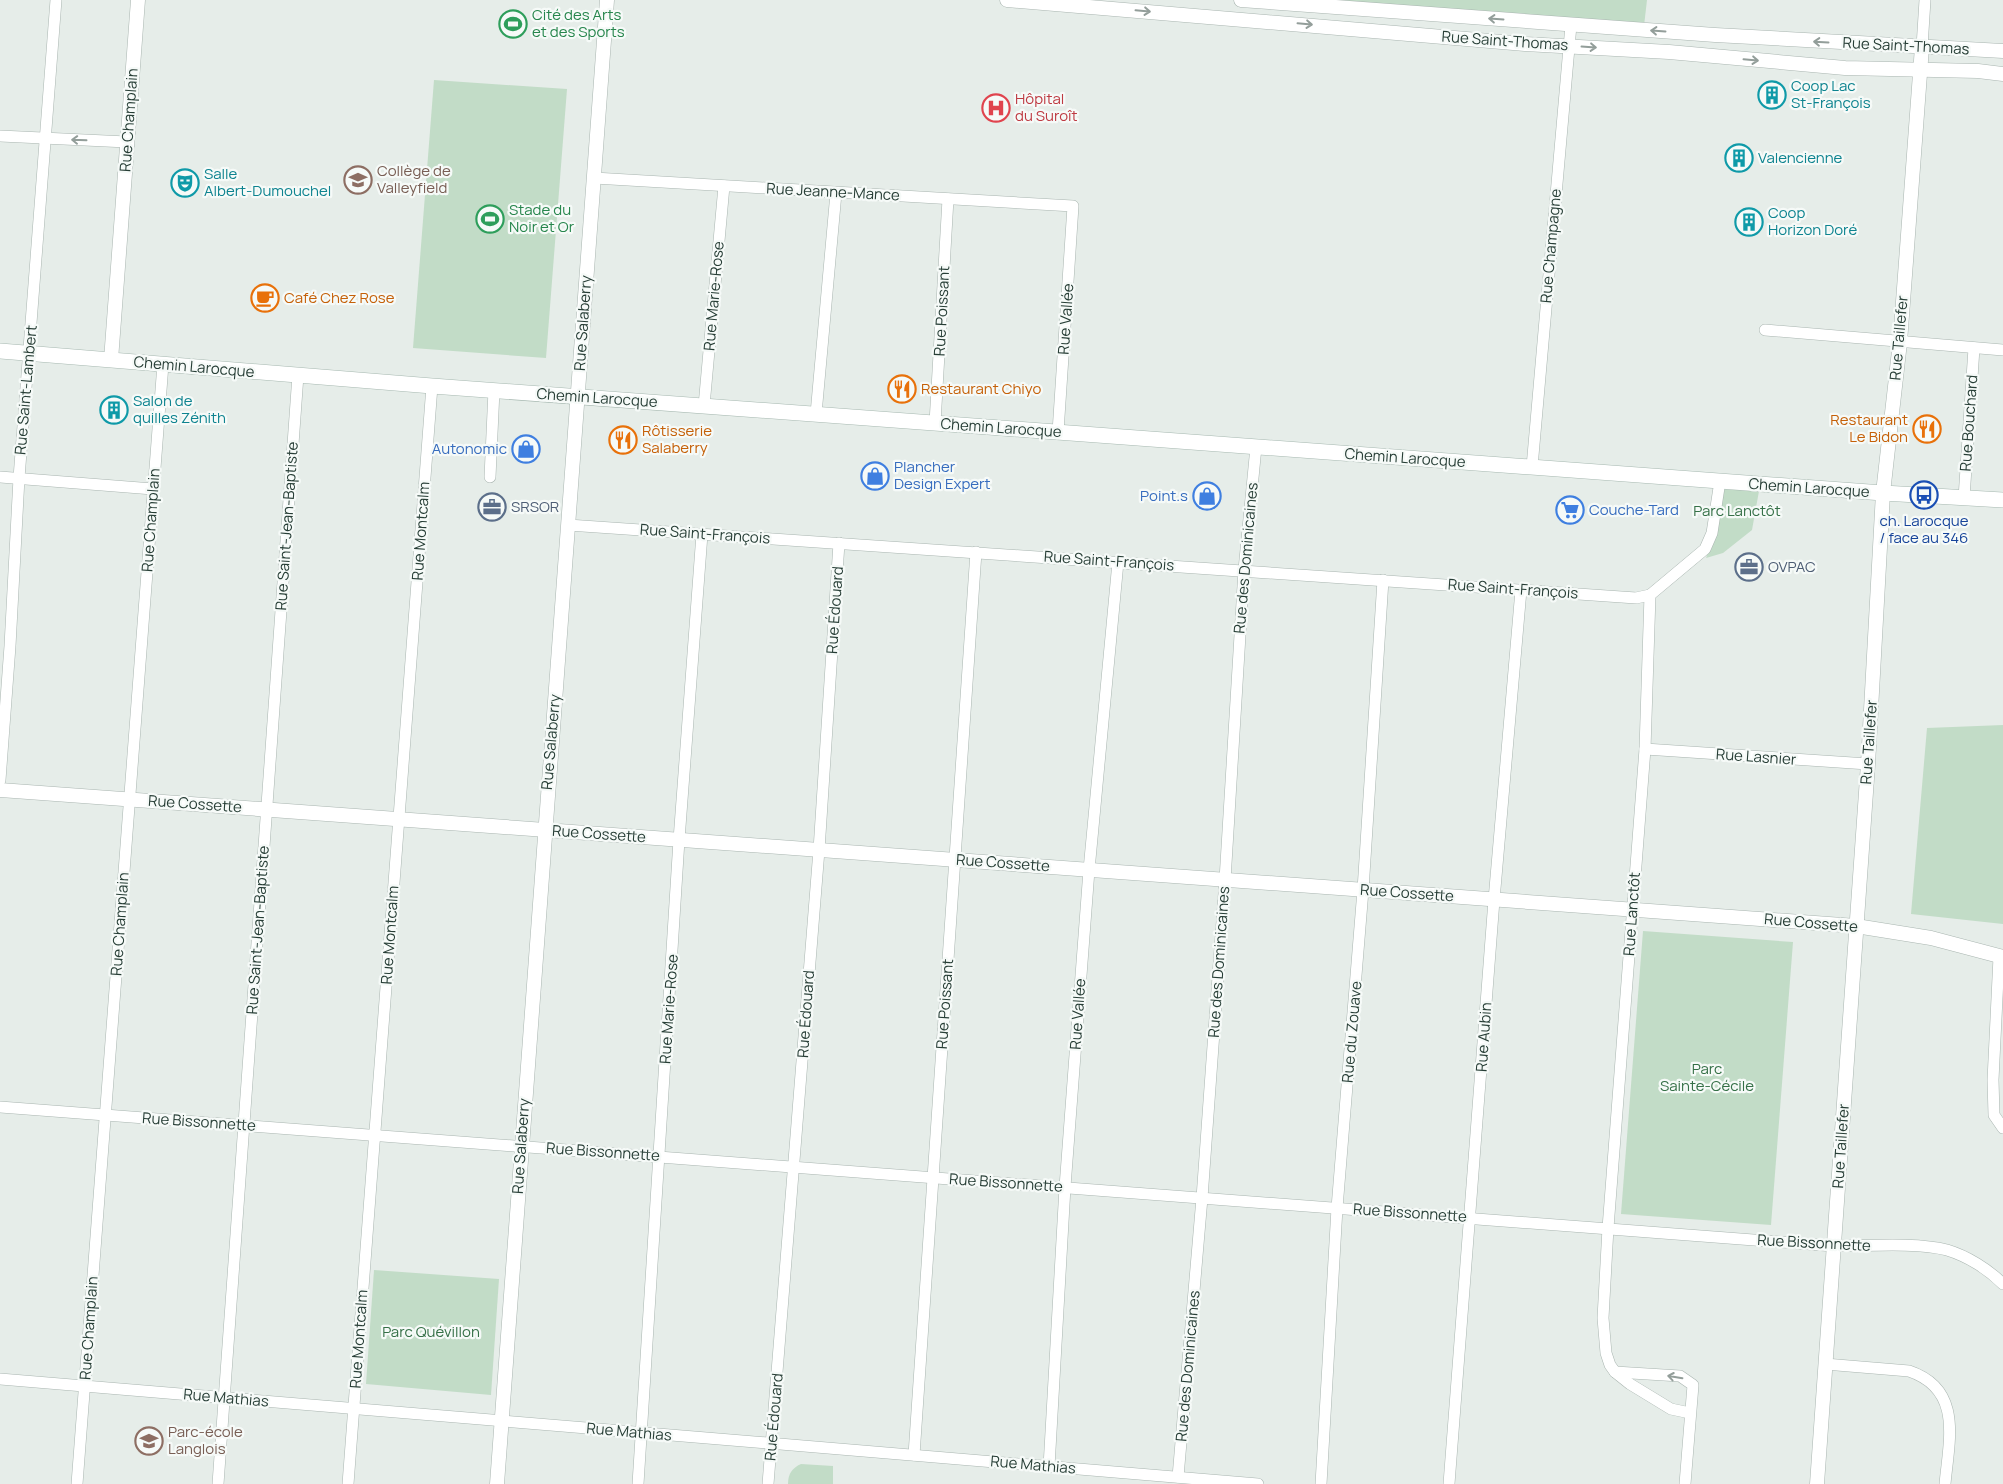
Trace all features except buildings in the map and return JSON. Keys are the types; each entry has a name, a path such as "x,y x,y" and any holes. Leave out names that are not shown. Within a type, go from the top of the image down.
{"main road":[{"name":"Chemin Larocque","path":"0,351 432,386 1883,493 2003,500"}],"street":[{"name":"Rue Saint-Lambert","path":"0,780 5,645 56,0"},
{"name":"Rue Champlain","path":"111,360 138,0"},
{"name":"Rue Salaberry","path":"497,1484 607,0"},
{"name":"Rue Saint-Thomas","path":"1007,0 1525,44 1669,52 1845,68 2003,74"},
{"name":"Rue Saint-Thomas","path":"1241,0 1724,36 2003,52"},
{"name":"Rue Taillefer","path":"1817,1484 1868,764 1883,493 1900,342 1925,0"},
{"path":"1263,21 1266,2"},
{"name":"Rue Champagne","path":"1532,467 1571,24"},
{"path":"0,136 127,142"},
{"name":"Rue Jeanne-Mance","path":"594,178 1073,206"},
{"name":"Rue Marie-Rose","path":"704,406 724,186"},
{"path":"816,414 836,192"},
{"name":"Rue Poissant","path":"935,423 948,199"},
{"name":"Rue Vallée","path":"1058,432 1073,206"},
{"path":"1765,330 2003,350"},
{"name":"Rue Bouchard","path":"1964,498 1974,348"},
{"name":"Rue Champlain","path":"77,1484 163,364"},
{"name":"Rue Saint-Jean-Baptiste","path":"218,1484 298,375"},
{"name":"Rue Montcalm","path":"348,1484 432,386"},
{"path":"490,477 494,390"},
{"name":"Rue des Dominicaines","path":"1178,1477 1202,1198 1226,880 1244,570 1256,447"},
{"path":"0,477 153,489"},
{"path":"1650,595 1705,549 1712,533 1720,481"},
{"name":"Rue Saint-François","path":"568,524 1636,598 1650,595"},
{"name":"Rue Marie-Rose","path":"638,1484 679,840 702,534"},
{"name":"Rue Édouard","path":"768,1484 795,1167 840,543"},
{"name":"Rue Poissant","path":"914,1455 976,552"},
{"name":"Rue Vallée","path":"1049,1467 1065,1187 1089,870 1118,562"},
{"name":"Rue du Zouave","path":"1321,1484 1337,1208 1363,890 1383,580"},
{"name":"Rue Aubin","path":"1449,1484 1494,900 1521,590"},
{"name":"Rue Lanctôt","path":"1615,1372 1610,1365 1606,1353 1604,1318 1608,1228 1645,749 1650,595"},
{"name":"Rue Lasnier","path":"1645,749 1868,764"},
{"name":"Rue Cossette","path":"0,790 1856,926 1931,938 2001,957"},
{"path":"2001,957 1993,1080 1994,1115 2003,1128"},
{"name":"Rue Bissonnette","path":"0,1107 1834,1246 1915,1247 1947,1250 1977,1264 2003,1284"},
{"path":"1825,1364 1908,1371 1920,1375 1935,1386 1946,1401 1950,1418 1945,1484"},
{"path":"1615,1372 1630,1384 1671,1409 1690,1413"},
{"path":"1615,1372 1680,1376 1693,1385 1685,1484"},
{"name":"Rue Mathias","path":"0,1379 1258,1484"}],"green space":[{"path":"1309,0 1647,0 1644,26"},
{"name":"Stade du Noir et Or","path":"434,80 567,89 546,358 413,348"},
{"name":"Parc Lanctôt","path":"1722,489 1759,491 1752,530 1723,553 1706,558 1716,533"},
{"path":"2003,725 2003,924 1911,914 1927,728"},
{"name":"Parc Sainte-Cécile","path":"1643,931 1793,942 1771,1225 1621,1214"},
{"name":"Parc Quévillon","path":"374,1270 499,1279 491,1395 366,1384"},
{"path":"801,1464 833,1466 833,1484 788,1484 791,1472"}],"place":[{"name":"Cité des Arts et des Sports","path":"513,24"},
{"name":"Coop Lac St-François","path":"1772,95"},
{"name":"Hôpital du Suroît","path":"996,108"},
{"name":"Valencienne","path":"1739,158"},
{"name":"Collège de Valleyfield","path":"358,180"},
{"name":"Salle Albert-Dumouchel","path":"185,183"},
{"name":"Stade du Noir et Or","path":"490,219"},
{"name":"Coop Horizon Doré","path":"1749,222"},
{"name":"Café Chez Rose","path":"265,298"},
{"name":"Restaurant Chiyo","path":"902,389"},
{"name":"Salon de quilles Zénith","path":"114,410"},
{"name":"Restaurant Le Bidon","path":"1927,429"},
{"name":"Rôtisserie Salaberry","path":"623,440"},
{"name":"Autonomic","path":"526,449"},
{"name":"Plancher Design Expert","path":"875,476"},
{"name":"ch. Larocque / face au 346","path":"1924,495"},
{"name":"Point.s","path":"1207,496"},
{"name":"SRSOR","path":"492,507"},
{"name":"Couche-Tard","path":"1570,510"},
{"name":"OVPAC","path":"1749,567"},
{"name":"Parc-école Langlois","path":"149,1441"}]}
